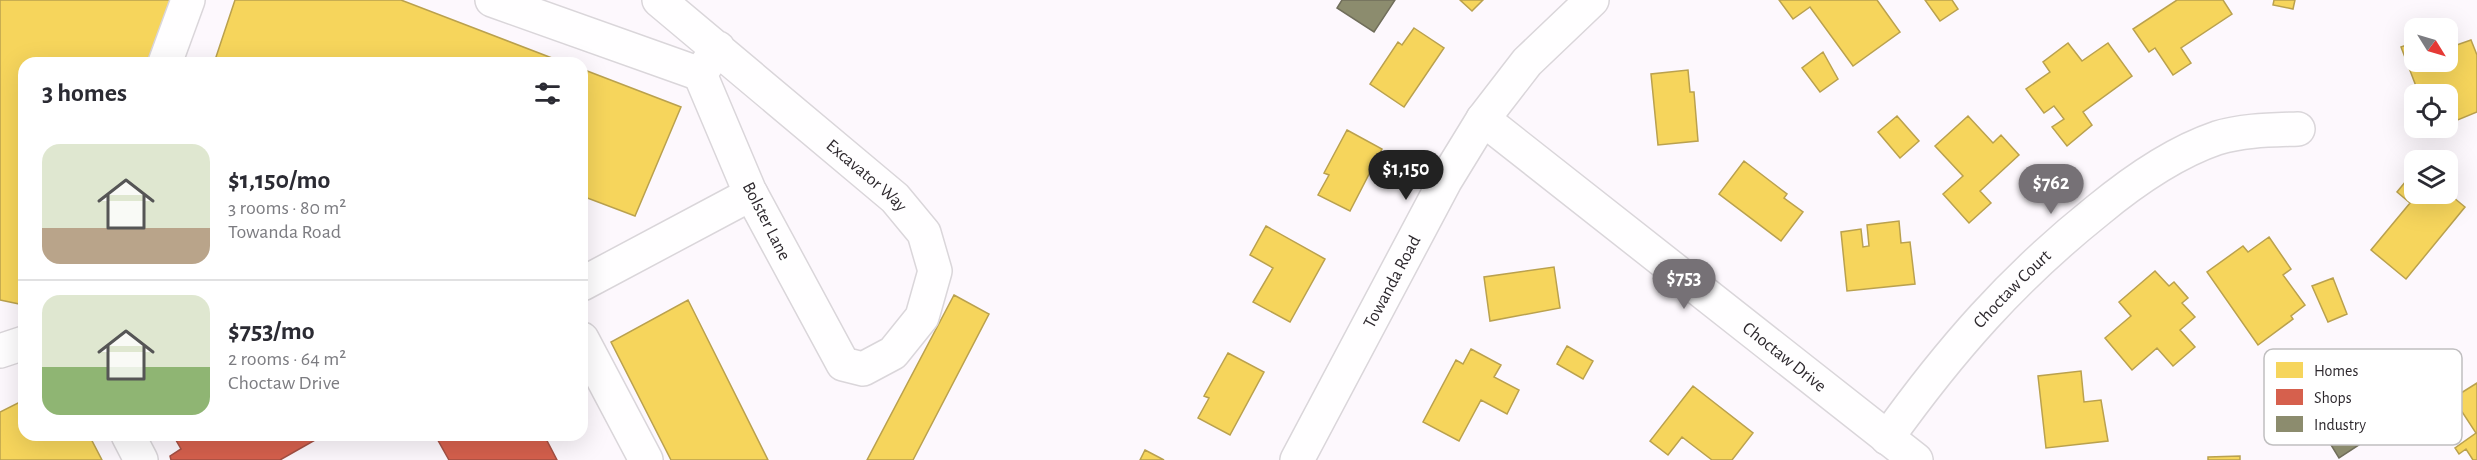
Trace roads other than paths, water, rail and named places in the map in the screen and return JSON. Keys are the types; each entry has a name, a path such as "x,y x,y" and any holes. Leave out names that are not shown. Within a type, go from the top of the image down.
{"street":[{"path":"167,57 188,0"},
{"path":"492,0 709,61"},
{"name":"Excavator Way","path":"659,0 709,61 896,198 924,233 935,271 922,317 893,353 863,369 843,364"},
{"name":"Towanda Road","path":"1297,460 1445,181 1483,119 1527,62 1592,0"},
{"name":"Bolster Lane","path":"709,61 751,194 843,364"},
{"name":"Choctaw Drive","path":"1483,119 1916,460"},
{"name":"Choctaw Court","path":"1887,438 1930,378 1989,308 2055,245 2126,188 2165,163 2216,138 2252,130 2298,129"},
{"path":"588,281 751,194"},
{"path":"0,351 18,346"},
{"path":"588,350 646,460"},
{"path":"131,441 141,460"}]}
